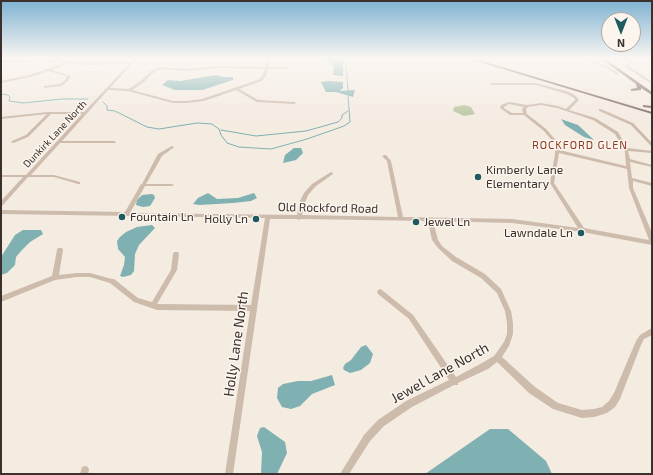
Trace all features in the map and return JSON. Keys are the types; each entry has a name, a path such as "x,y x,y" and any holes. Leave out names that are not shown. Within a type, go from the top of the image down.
{"main road":[{"path":"542,80 652,113"},
{"path":"558,80 652,107"},
{"path":"633,80 652,94"},
{"path":"639,80 652,89"},
{"path":"633,90 639,89 638,84"}],"street":[{"path":"1,82 12,80"},
{"path":"45,87 61,84 66,80"},
{"name":"Dunkirk Lane North","path":"1,204 116,80"},
{"path":"130,90 144,80"},
{"path":"108,89 130,90 153,95 166,101 180,102 203,100 261,80"},
{"path":"492,84 536,84 568,93 577,100 567,110"},
{"path":"237,89 257,100 294,103"},
{"path":"582,230 553,186 552,180 558,151 550,134 525,114 511,114 502,108 502,106 509,103 527,106 546,104 591,117 614,130 625,148 632,192 652,240"},
{"path":"525,114 524,109 527,106"},
{"path":"591,117 601,109 632,124 652,145"},
{"path":"1,118 50,113 85,113"},
{"path":"13,142 27,136 50,113"},
{"path":"58,142 114,142"},
{"path":"127,214 160,155 172,148"},
{"path":"625,148 652,152"},
{"path":"558,151 628,168"},
{"path":"384,156 389,161 401,218"},
{"path":"628,160 652,166"},
{"path":"299,218 302,203 306,194 314,185 331,174"},
{"path":"1,176 54,176 78,183"},
{"path":"630,179 652,184"},
{"path":"142,185 172,184"},
{"name":"Old Rockford Road","path":"1,212 512,221 582,230 652,243"},
{"name":"Holly Lane North","path":"229,474 268,217"},
{"name":"Jewel Lane North","path":"344,474 367,438 381,423 409,404 485,366 497,358 507,344 510,334 510,323 504,301 492,283 473,269 454,259 440,247 435,240 430,219"},
{"path":"55,278 60,250"},
{"path":"153,306 174,270 176,254"},
{"path":"1,298 55,278 77,275 102,278 112,282 136,300 153,306 170,308 254,308"},
{"path":"380,292 411,316 455,382"},
{"path":"497,358 532,390 556,406 582,414 594,413 604,410 612,404 617,396 638,343 642,337 652,331"}],"green space":[{"path":"464,105 471,107 475,114 464,116 453,111 454,107"}],"water":[{"path":"168,80 232,80 202,90 175,90 162,85"},
{"path":"321,82 343,82 343,88 340,91 355,90 353,97 336,92 326,92"},
{"path":"561,119 578,125 594,140 584,137 565,125"},
{"path":"294,148 301,148 303,153 296,160 283,163 285,155"},
{"path":"208,193 217,199 238,198 254,193 257,198 251,201 233,203 193,204 198,198"},
{"path":"152,194 155,198 150,206 143,207 136,205 137,200 142,195"},
{"path":"152,225 155,228 139,245 135,254 134,271 131,275 123,277 120,276 125,257 118,249 117,241 126,232 137,227"},
{"path":"23,230 41,230 43,234 30,242 16,257 15,265 7,273 1,275 1,257 15,235"},
{"path":"366,345 373,354 370,363 361,370 350,373 344,370 343,368 345,364 351,360 361,347"},
{"path":"332,375 335,385 312,394 300,406 291,409 282,407 277,398 278,388 283,384 298,381 311,381"},
{"path":"264,427 285,442 287,453 277,474 261,474 262,452 257,436 260,428"},
{"path":"490,429 508,429 546,461 552,474 425,474"}],"waterway":[{"path":"347,80 348,91"},
{"path":"1,94 8,95 10,97 9,101 23,103 62,99 88,99"},
{"path":"103,102 107,106 107,110 115,111 147,127 159,129 197,123 212,124 219,129 221,135 227,143 239,147 271,149 307,139 344,126 350,122 348,95"},
{"path":"221,130 256,136 306,131 338,122 342,118 342,115 348,111"}],"place":[{"name":"Kimberly Lane Elementary","path":"478,177"},
{"name":"Fountain Ln","path":"122,217"},
{"name":"Holly Ln","path":"256,219"},
{"name":"Jewel Ln","path":"416,222"},
{"name":"Lawndale Ln","path":"581,233"}],"district":[{"name":"ROCKFORD GLEN","path":"580,145"}]}
